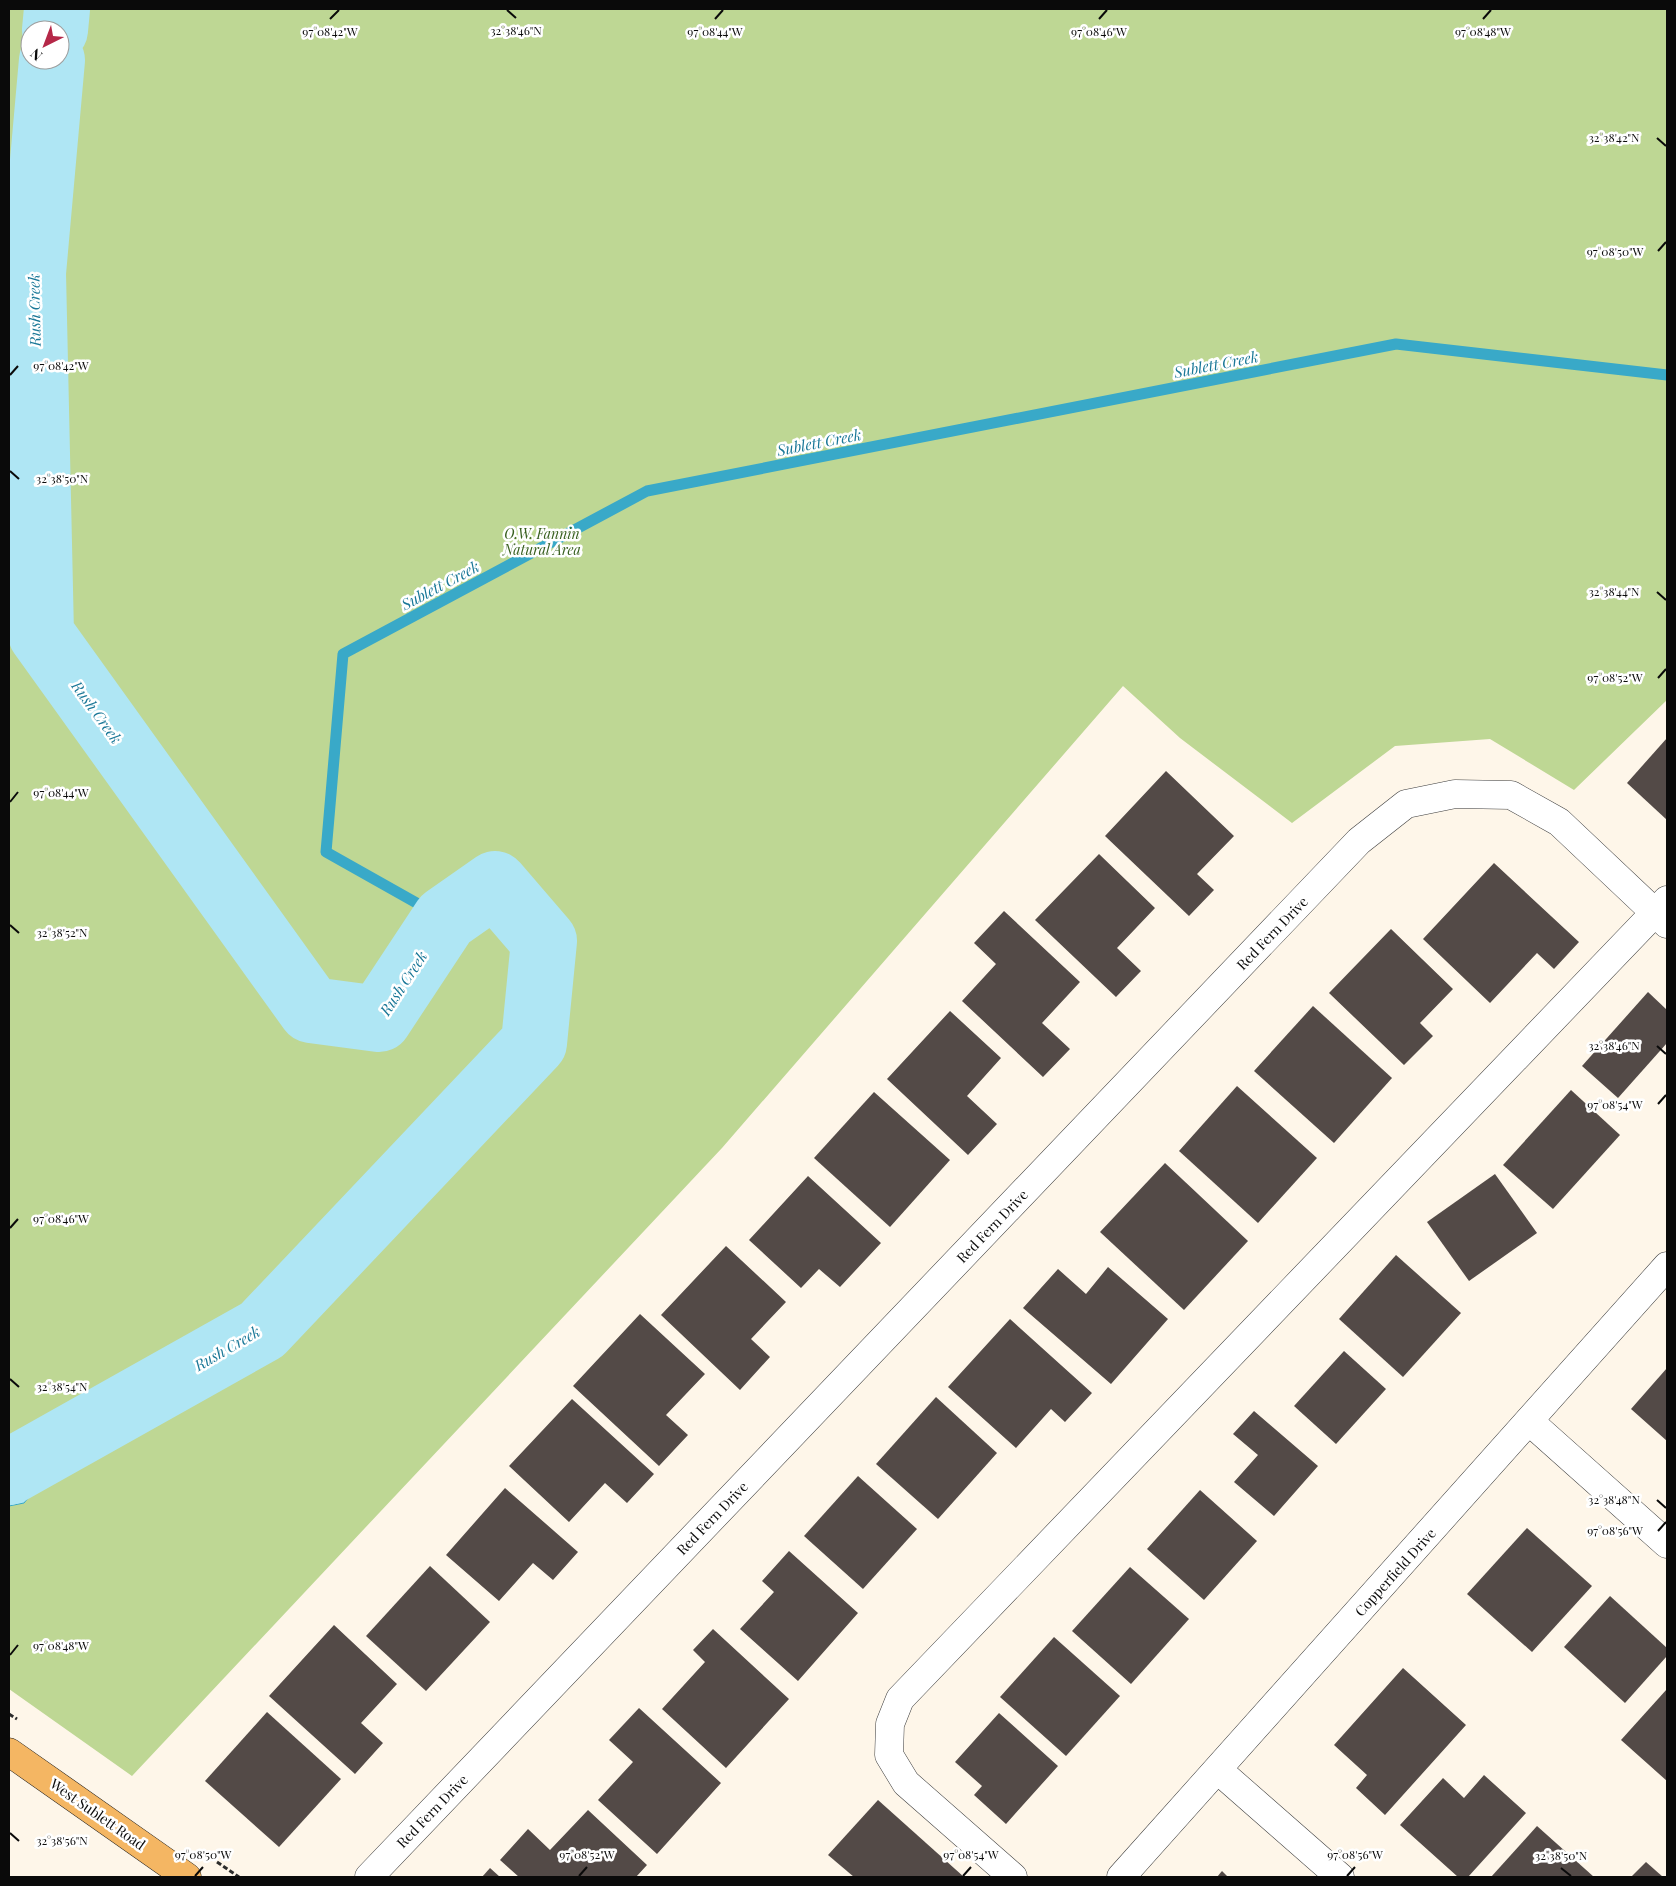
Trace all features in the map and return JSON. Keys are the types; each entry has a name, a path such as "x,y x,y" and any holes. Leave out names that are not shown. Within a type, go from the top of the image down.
{"main road":[{"name":"West Sublett Road","path":"9,1752 187,1877"}],"street":[{"name":"Red Fern Drive","path":"369,1877 1359,841 1406,804 1455,794 1511,795 1559,822 1663,912"},
{"path":"1013,1877 906,1783 889,1755 890,1724 900,1699 1663,912"},
{"name":"Copperfield Drive","path":"1121,1877 1667,1266"},
{"path":"1529,1421 1667,1544"},
{"path":"1218,1770 1340,1877"}],"green space":[{"name":"O.W. Fannin Natural Area","path":"9,9 1667,9 1667,700 1574,790 1490,739 1395,746 1292,823 1180,738 1123,686 722,1148 132,1776 9,1689"}],"water":[{"path":"94,1413 106,1431 67,1472 41,1482 24,1503 9,1506 9,1454"}],"building":[{"path":"1667,738 1667,820 1627,783"},
{"path":"1166,771 1234,836 1197,874 1214,890 1189,916 1105,836"},
{"path":"1099,854 1155,908 1117,948 1141,971 1116,997 1035,920"},
{"path":"1494,863 1579,942 1554,969 1537,953 1490,1003 1423,939"},
{"path":"1004,911 1080,982 1042,1023 1070,1049 1043,1077 962,1001 996,964 974,943"},
{"path":"1391,929 1453,989 1420,1023 1433,1036 1404,1065 1329,993"},
{"path":"1648,992 1667,1010 1667,1043 1618,1098 1582,1066"},
{"path":"1313,1006 1392,1078 1334,1143 1254,1071"},
{"path":"950,1011 1001,1058 967,1096 997,1124 968,1155 887,1079"},
{"path":"1237,1086 1317,1158 1258,1223 1179,1151"},
{"path":"1571,1090 1620,1135 1553,1209 1503,1165"},
{"path":"874,1092 950,1160 890,1227 814,1158"},
{"path":"1165,1163 1248,1241 1184,1310 1100,1232"},
{"path":"1495,1174 1537,1233 1469,1281 1427,1222"},
{"path":"808,1176 881,1243 840,1287 819,1269 801,1288 749,1240"},
{"path":"726,1246 786,1302 751,1339 770,1357 740,1390 661,1315"},
{"path":"1396,1255 1461,1313 1403,1377 1339,1319"},
{"path":"1108,1267 1168,1319 1111,1384 1023,1308 1058,1269 1086,1294"},
{"path":"640,1314 705,1374 666,1415 688,1435 659,1466 573,1386"},
{"path":"1010,1319 1092,1393 1065,1422 1051,1409 1016,1448 948,1387"},
{"path":"1344,1351 1386,1389 1336,1444 1294,1406"},
{"path":"1667,1368 1667,1441 1631,1409"},
{"path":"936,1397 997,1453 938,1519 876,1464"},
{"path":"572,1399 654,1474 627,1503 605,1483 569,1522 509,1466"},
{"path":"1254,1411 1318,1466 1274,1516 1234,1482 1258,1455 1233,1434"},
{"path":"858,1476 917,1529 863,1589 804,1536"},
{"path":"505,1488 578,1552 553,1580 533,1563 499,1601 446,1555"},
{"path":"1200,1490 1257,1541 1204,1600 1147,1549"},
{"path":"1527,1528 1592,1586 1532,1652 1467,1594"},
{"path":"789,1551 858,1613 798,1681 740,1629 774,1592 762,1581"},
{"path":"430,1566 490,1622 426,1691 366,1636"},
{"path":"1130,1567 1189,1619 1131,1684 1072,1631"},
{"path":"1610,1596 1667,1648 1667,1656 1625,1703 1564,1647"},
{"path":"334,1625 397,1684 361,1723 383,1743 355,1774 269,1696"},
{"path":"713,1629 789,1699 726,1768 662,1709 705,1662 693,1650"},
{"path":"1054,1637 1120,1696 1066,1756 1000,1697"},
{"path":"1403,1668 1466,1725 1385,1815 1356,1788 1367,1775 1334,1745"},
{"path":"1667,1689 1667,1781 1621,1740"},
{"path":"639,1708 721,1783 657,1854 598,1800 633,1762 609,1740"},
{"path":"267,1712 341,1779 279,1847 205,1781"},
{"path":"999,1713 1058,1766 1006,1824 974,1795 982,1786 955,1762"},
{"path":"1484,1775 1526,1813 1468,1877 1458,1877 1400,1825 1443,1778 1464,1798"},
{"path":"878,1800 964,1877 854,1877 828,1855"},
{"path":"588,1810 647,1865 636,1877 519,1877 500,1860 528,1829 550,1850"},
{"path":"1537,1826 1594,1877 1491,1877"},
{"path":"1646,1862 1663,1877 1631,1877"},
{"path":"490,1868 500,1877 482,1877"},
{"path":"1222,1871 1228,1877 1217,1877"}],"waterway":[{"name":"Rush Creek","path":"56,20 57,9"},
{"name":"Rush Creek","path":"9,1472 262,1330 534,1043 544,941 495,884 445,919 379,1019 311,1010 41,634 33,273 51,70"},
{"name":"Sublett Creek","path":"445,919 326,852 343,654 647,491 1396,344 1667,375"}]}
